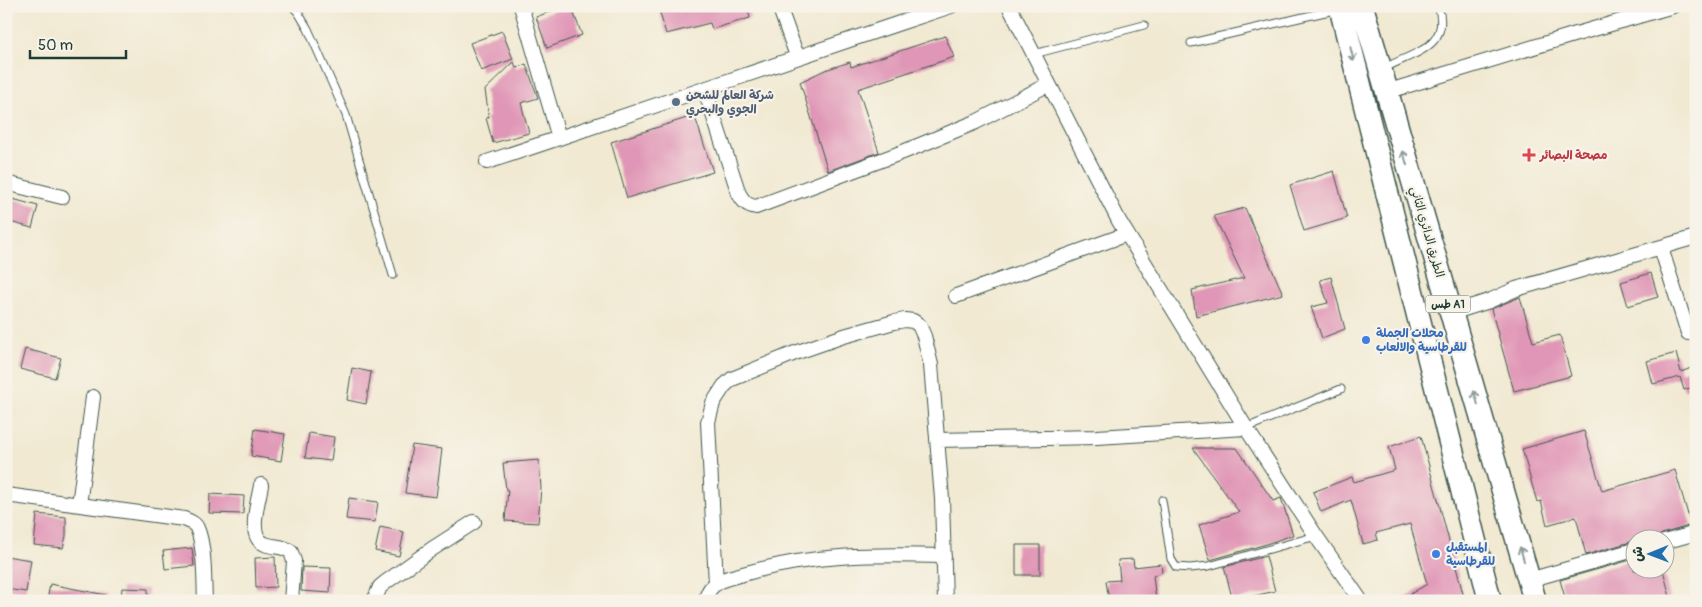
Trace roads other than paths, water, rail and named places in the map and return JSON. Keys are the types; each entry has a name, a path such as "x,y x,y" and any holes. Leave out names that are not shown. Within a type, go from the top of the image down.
{"highway":[{"name":"الطريق الدائري الثاني","path":"1348,7 1383,81 1533,595"},
{"name":"طس A1","path":"1348,7 1370,125 1490,601"},
{"path":"1370,125 1384,161 1419,286 1500,601"}],"street":[{"path":"521,6 559,138"},
{"path":"779,6 797,56"},
{"path":"487,162 705,90 921,11 951,6"},
{"path":"1009,6 1119,221 1246,428 1361,601"},
{"path":"1383,81 1573,34 1673,6"},
{"path":"705,90 739,194 749,206 756,206 903,152 976,122 1050,84"},
{"path":"6,183 62,197"},
{"path":"956,296 1127,234"},
{"path":"1451,313 1489,301 1516,289 1696,237"},
{"path":"1661,248 1688,332"},
{"path":"716,584 708,422 716,399 724,386 732,379 844,336 899,321 913,321 919,326 924,336 931,365 944,556 945,601"},
{"path":"79,505 93,397"},
{"path":"937,440 1098,437 1246,428"},
{"path":"261,485 254,525 256,536 265,545 282,547 291,552 294,561 291,601"},
{"path":"6,495 184,519 192,522 197,527 204,564 205,601"},
{"path":"374,601 380,587 386,582 474,522"},
{"path":"1674,539 1696,533"},
{"path":"705,601 711,588 723,580 757,570 819,558 873,554 944,556"},
{"path":"1533,595 1624,554"}],"lane":[{"path":"292,6 308,29 346,115 393,275"},
{"path":"1383,81 1400,59 1421,51 1432,44 1440,29 1441,20 1438,6"},
{"path":"1191,43 1348,7"},
{"path":"1034,54 1144,25"},
{"path":"1246,428 1341,389"},
{"path":"1162,500 1171,559 1176,567 1209,566 1316,536"}],"place":[{"name":"شركة العالم للشحن الجوي والبحري","path":"676,102"},
{"name":"مصحة البصائر","path":"1529,155"},
{"name":"محلات الجملة للقرطاسية والالعاب","path":"1366,340"},
{"name":"المستقبل للقرطاسية","path":"1436,554"}]}
